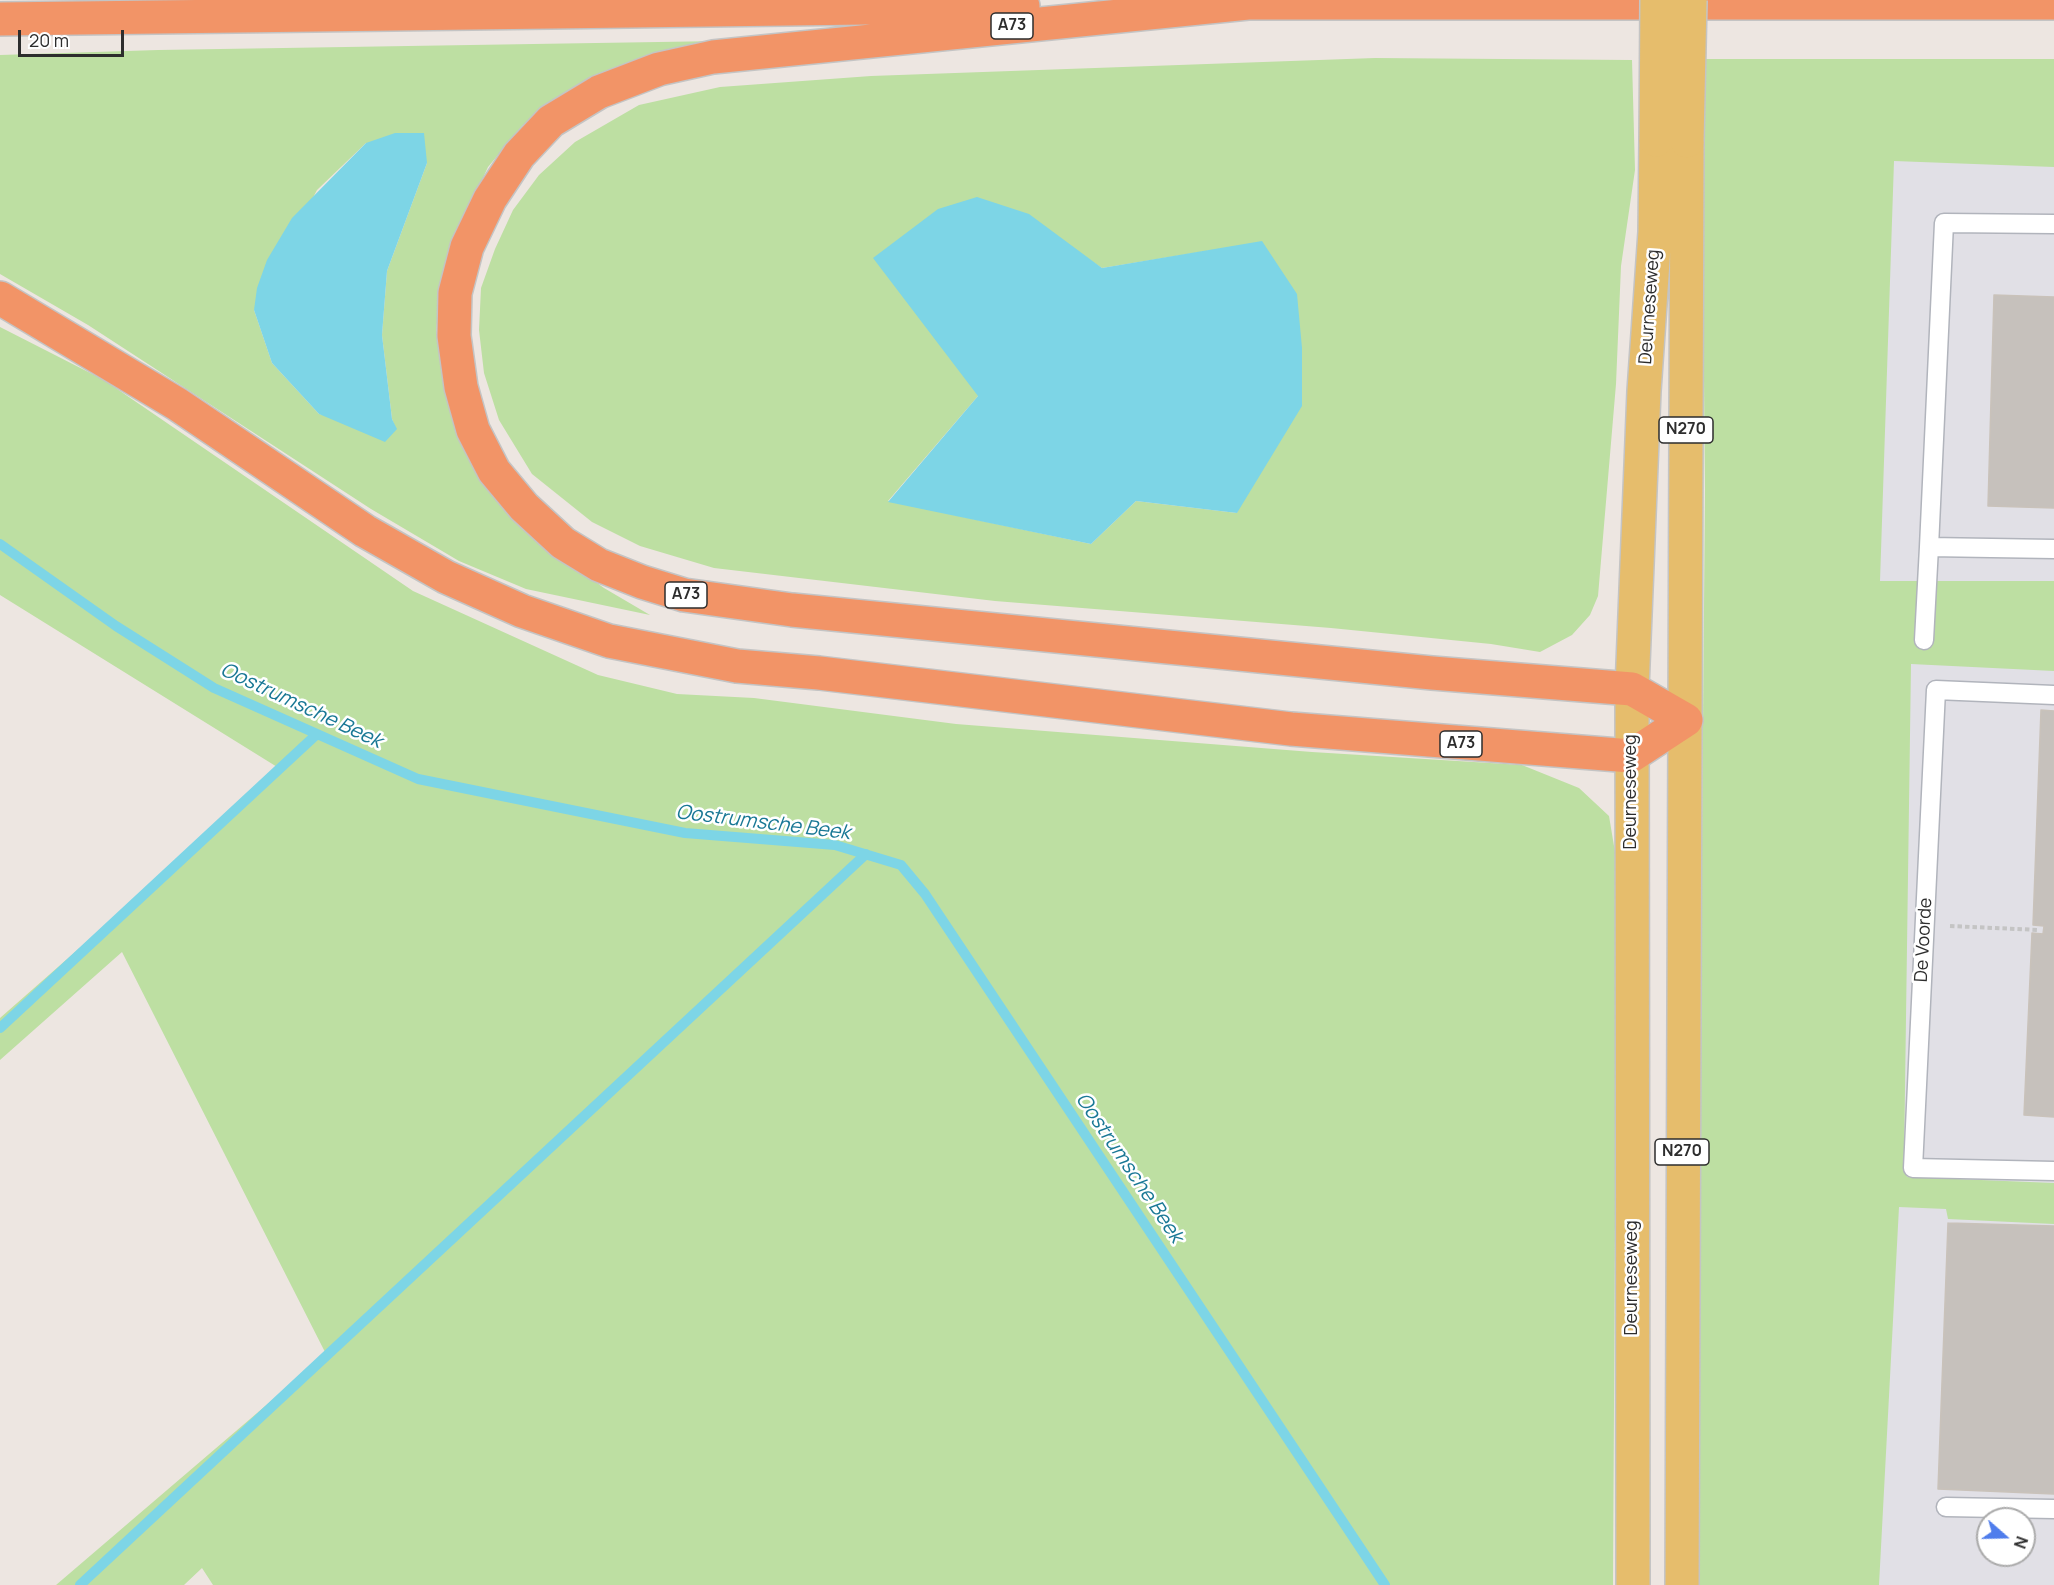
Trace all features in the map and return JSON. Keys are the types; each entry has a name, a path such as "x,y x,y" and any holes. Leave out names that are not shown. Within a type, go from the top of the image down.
{"highway":[{"name":"A73","path":"1248,3 712,57 659,69 599,92 551,121 519,155 490,199 467,247 456,293 454,336 461,387 473,430 494,471 524,507 563,543 599,565 684,595 792,610 1432,673 1632,689"},
{"name":"A73","path":"0,19 1248,3 2054,3"},
{"name":"A73","path":"0,298 177,405 365,531 446,577 522,611 609,641 737,666 819,673 1291,729 1631,756"},
{"path":"1631,756 1686,720 1632,689"}],"main road":[{"name":"Deurneseweg","path":"1657,0 1671,140 1686,720 1682,1585"},
{"name":"Deurneseweg","path":"1633,1585 1632,689 1644,391 1655,232 1671,140 1690,0"}],"lane":[{"path":"1924,640 1944,223 2054,224"},
{"path":"1929,548 2054,549"},
{"name":"De Voorde","path":"2054,695 1936,690 1913,1168 2054,1171"},
{"path":"1946,1507 2054,1509"}],"path":[{"path":"1925,924 2039,930"}],"shaded area":[{"path":"1813,96 2054,102 2054,1585 1735,1585"}],"green space":[{"path":"721,41 627,63 570,90 522,126 488,167 464,219 444,272 436,330 446,385 546,546 604,588 650,615 526,589 459,561 371,509 88,325 0,274 0,55 158,50","holes":["366,143 427,163 387,271 382,335 392,419 396,429 319,414 272,363 254,310 317,190"]},
{"path":"1375,58 1632,60 1635,170 1621,266 1616,384 1598,596 1590,615 1572,635 1540,652 1491,644 1331,628 995,601 714,568 640,546 592,522 532,474 499,420 484,373 479,330 481,288 495,249 513,210 539,175 575,142 639,105 720,87 871,76","holes":["1262,242 1237,513 1136,501 1091,544 888,501 978,396 1079,253 1102,268"]},
{"path":"1695,59 2054,59 2054,167 1894,161 1880,581 2054,581 2054,671 1911,664 1904,1159 1907,1177 2054,1183 2054,1224 1948,1219 1946,1209 1899,1207 1879,1585 1700,1585 1698,1313 1705,490 1702,162"},
{"path":"0,327 104,380 413,591 598,675 677,694 754,698 956,724 1312,752 1522,765 1579,788 1609,816 1617,864 1613,1585 213,1585 202,1568 184,1585 56,1585 326,1354 122,952 0,1060 0,1018 282,770 0,595"}],"water":[{"path":"395,133 424,133 427,163 387,271 382,335 392,419 397,429 385,442 319,414 272,363 254,310 257,288 267,260 292,218 366,143"},
{"path":"977,197 1029,214 1102,268 1262,241 1297,294 1302,348 1302,406 1237,513 1136,501 1091,544 888,502 978,396 873,258 938,209"}],"building":[{"path":"1994,295 2054,297 2054,508 1988,506"},
{"path":"2041,710 2054,711 2054,1117 2024,1115 2032,933 2043,934 2044,926 2033,925"},
{"path":"1948,1223 2054,1226 2054,1494 1938,1489"}],"waterway":[{"name":"Oostrumsche Beek","path":"0,544 116,626 214,688 418,779 685,833 835,845 901,865 925,894 1385,1585"},
{"path":"0,1028 317,734"},
{"path":"80,1585 866,854"}]}
